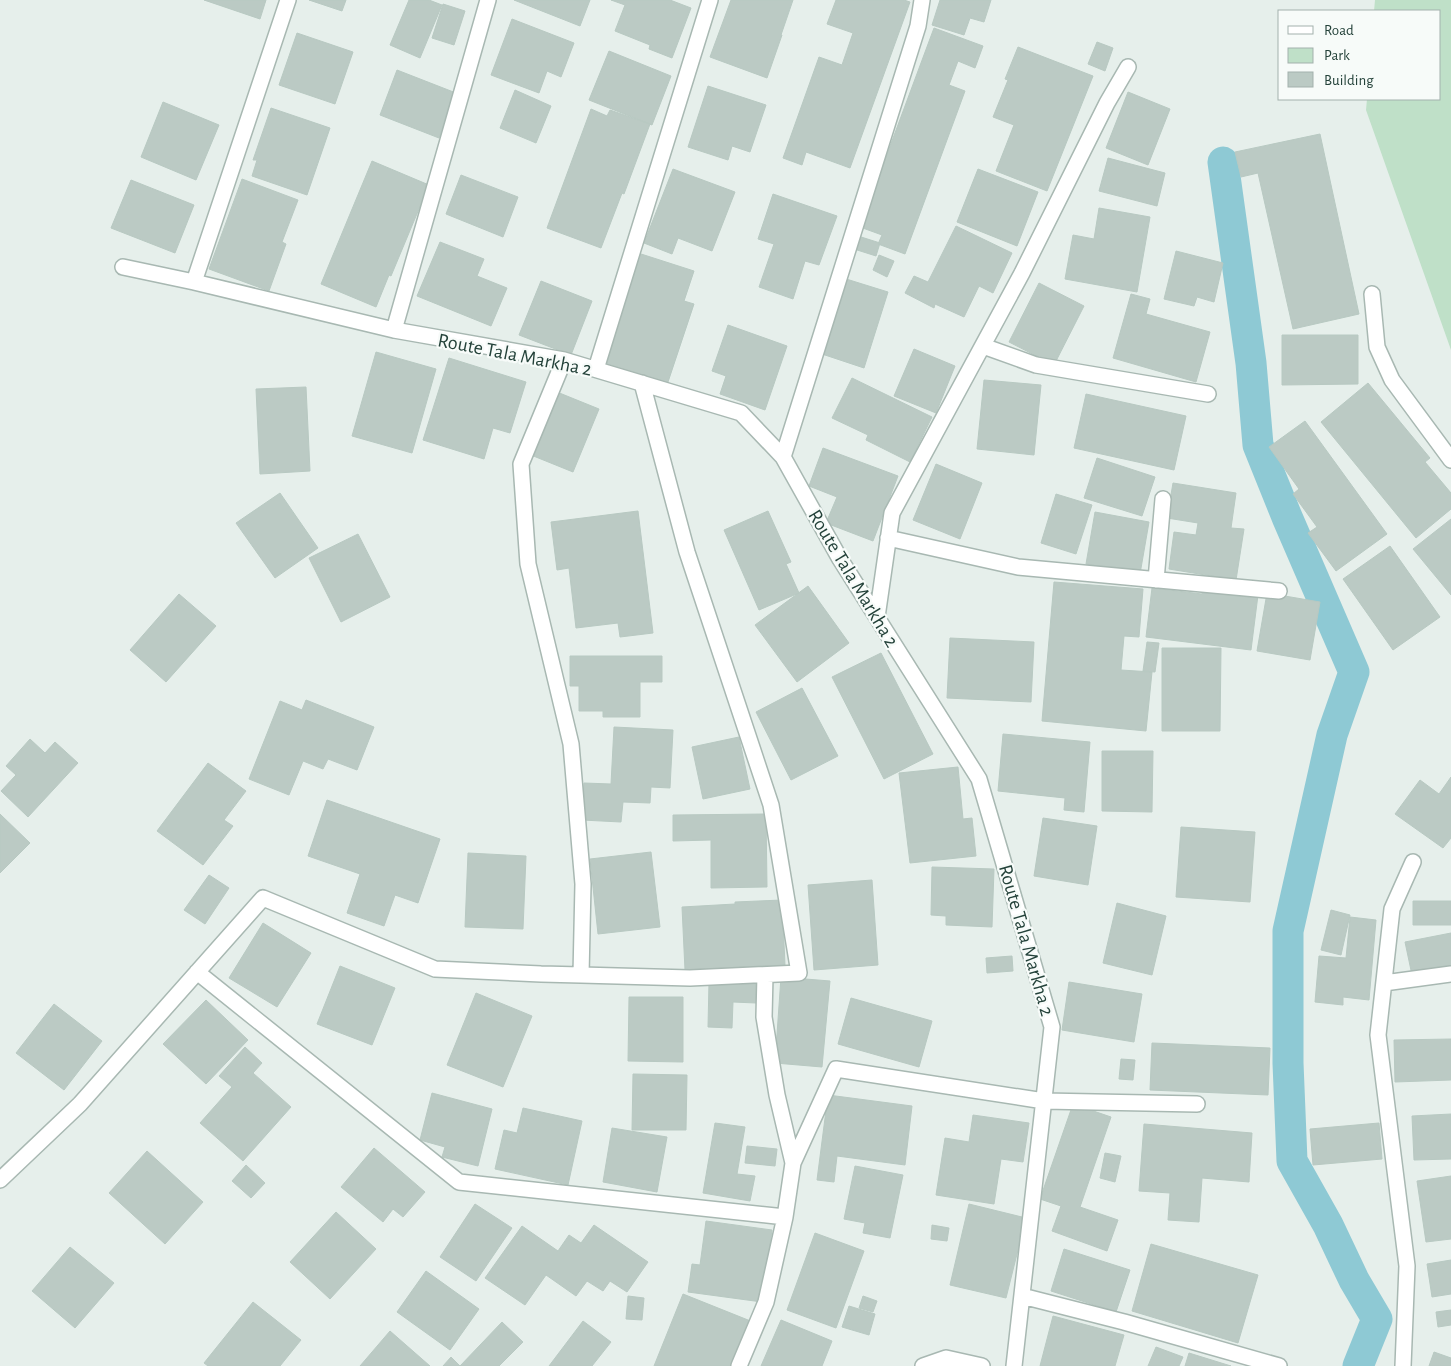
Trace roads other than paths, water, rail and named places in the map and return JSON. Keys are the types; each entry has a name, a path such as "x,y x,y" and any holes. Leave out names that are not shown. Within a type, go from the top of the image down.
{"street":[{"path":"194,282 288,0"},
{"path":"394,330 488,0"},
{"path":"596,369 710,0"},
{"path":"782,457 918,26 922,0"},
{"path":"877,617 892,513 1022,273 1107,103 1128,67"},
{"name":"Route Tala Markha 2","path":"123,267 394,330 564,360 596,369 741,413 782,457 840,559 979,779 1052,1026 1014,1366"},
{"path":"1372,294 1377,347 1392,380 1451,460"},
{"path":"982,346 1036,365 1208,394"},
{"path":"564,360 521,464 528,564 571,744 583,884 582,975"},
{"path":"0,1180 80,1104 264,898 435,969 532,974 690,978 799,973 771,805 687,552 642,383"},
{"path":"1156,580 1163,499"},
{"path":"888,538 1018,567 1280,591"},
{"path":"1403,1366 1407,1266 1378,1035 1392,909 1414,862"},
{"path":"197,972 459,1182 785,1217"},
{"path":"1384,983 1451,974"},
{"path":"765,975 764,1017 777,1095 793,1162"},
{"path":"739,1366 766,1302 785,1217 793,1162 836,1069 1044,1101 1197,1104"},
{"path":"1022,1296 1133,1324 1279,1366"},
{"path":"923,1366 946,1358 982,1366"}],"waterway":[{"path":"1223,162 1251,363 1258,445 1354,672 1332,735 1288,931 1288,1063 1292,1161 1328,1225 1354,1280 1377,1319 1358,1366"}]}
